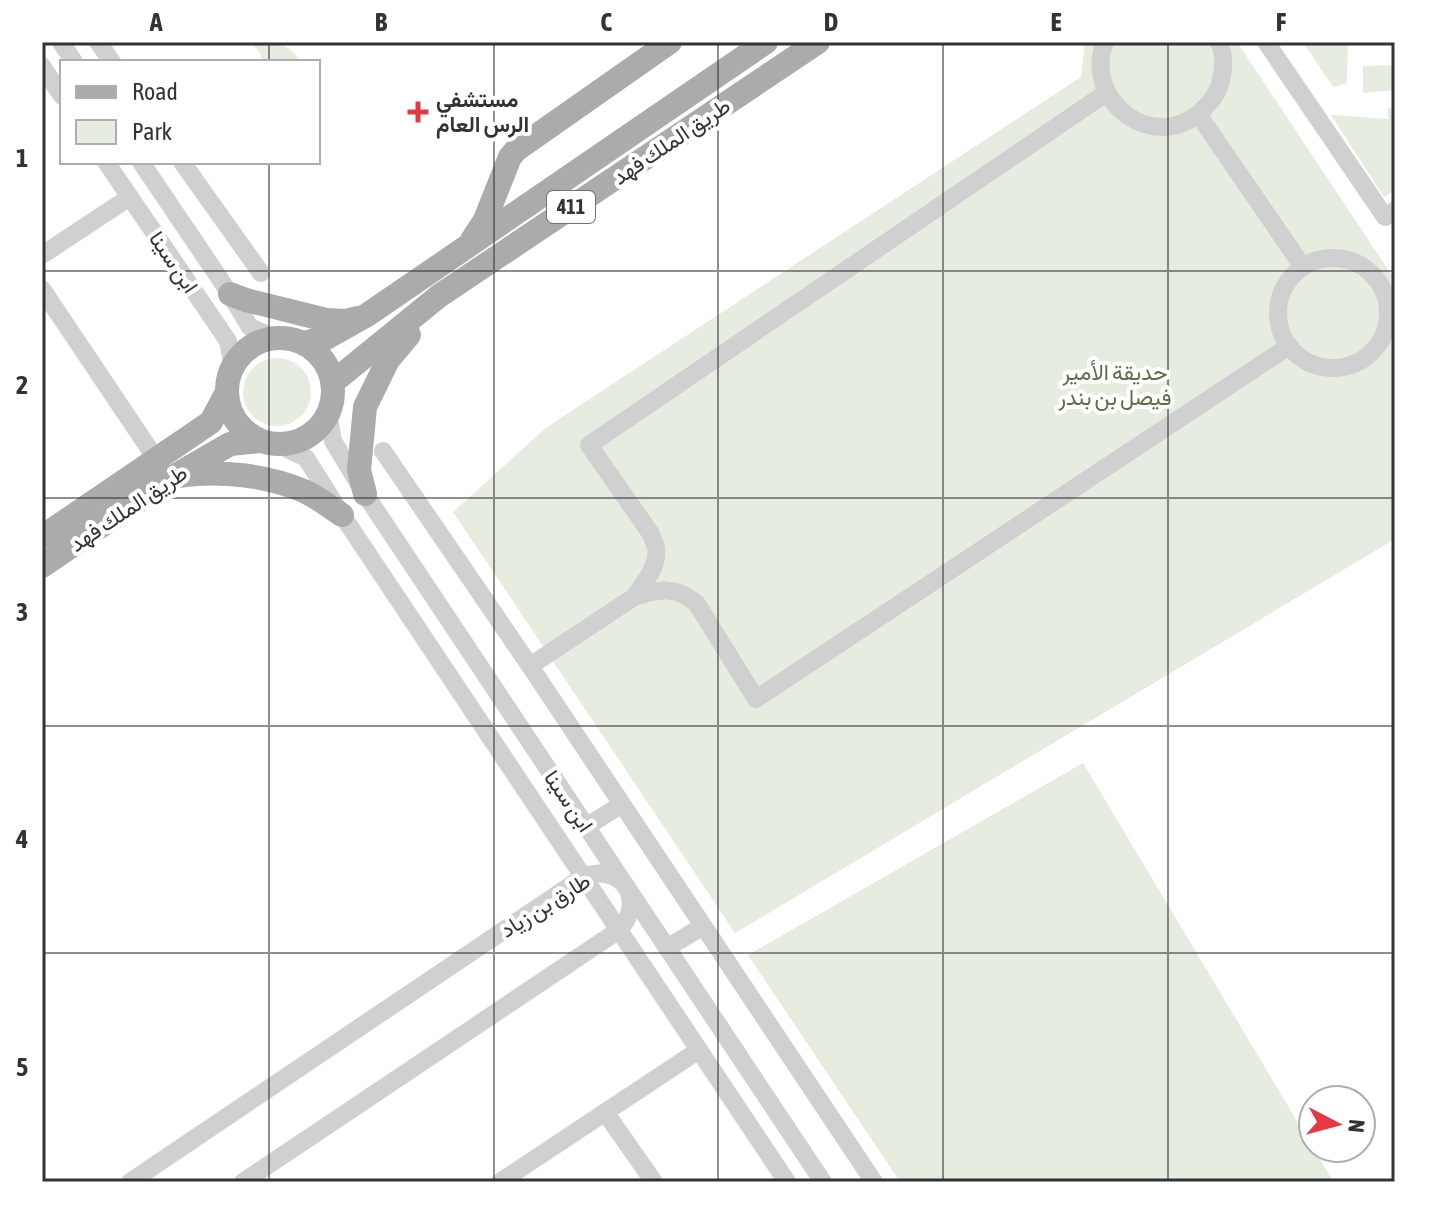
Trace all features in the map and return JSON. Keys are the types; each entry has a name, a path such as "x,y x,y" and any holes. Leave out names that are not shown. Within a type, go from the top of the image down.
{"main road":[{"path":"461,251 478,233 510,157 516,150 670,42"},
{"name":"طريق الملك فهد","path":"303,343 326,338 367,315 766,42"},
{"name":"طريق الملك فهد","path":"332,383 439,296 818,42"},
{"path":"230,294 326,320 346,321 367,315"},
{"path":"365,494 359,470 365,407 388,360 439,296"},
{"path":"275,338 258,342 243,352 228,379 227,392 229,408 237,422 247,433 269,442 293,443 307,437 328,413 333,398 327,366 317,353 303,343"},
{"name":"411","path":"275,338 303,343"},
{"name":"طريق الملك فهد","path":"42,566 165,468 211,422 227,392"},
{"name":"طريق الملك فهد","path":"45,528 165,468 230,444 269,442"},
{"path":"165,468 265,479 306,492 342,515"}],"street":[{"path":"61,42 73,60"},
{"path":"98,42 111,60"},
{"path":"1105,42 1100,74 1106,93 1119,110 1136,121 1155,126 1175,125 1194,118 1209,105 1219,88 1224,68 1219,42"},
{"path":"1266,42 1385,217 1395,210"},
{"path":"42,66 60,93"},
{"path":"634,597 655,563 656,547 651,534 589,445 1106,93"},
{"path":"1198,114 1303,267"},
{"name":"ابن سينا","path":"107,164 228,341 233,367"},
{"name":"ابن سينا","path":"142,164 250,327 275,338"},
{"path":"183,164 261,273"},
{"path":"42,255 130,197"},
{"path":"1329,257 1347,259 1377,279 1385,296 1388,314 1384,332 1375,348 1361,360 1344,367 1326,368 1308,363 1289,346 1278,320 1278,302 1285,285 1296,271 1312,261 1329,257"},
{"path":"42,289 165,468"},
{"path":"530,666 634,597 657,590 672,590 687,595 697,604 756,699 1289,346"},
{"name":"ابن سينا","path":"328,413 333,441 365,494 823,1182"},
{"name":"ابن سينا","path":"269,442 306,458 787,1182"},
{"path":"383,451 874,1182"},
{"path":"586,827 622,804"},
{"name":"طارق بن زياد","path":"130,1182 583,877 603,872 621,880 627,888 631,897 629,915 619,930"},
{"path":"667,948 703,926"},
{"path":"243,1182 619,930"},
{"path":"506,1180 699,1050"},
{"path":"605,1112 654,1182"}],"green space":[{"path":"251,42 285,46 299,60 262,60"},
{"name":"حديقة الأمير فيصل بن بندر","path":"1085,42 1237,42 1395,280 1395,539 735,933 453,512 547,427 1081,77"},
{"path":"1303,42 1348,42 1347,83 1333,87"},
{"path":"1395,65 1395,90 1363,93 1363,66"},
{"path":"1395,107 1395,190 1384,197 1331,115 1389,119 1387,108"},
{"path":"277,358 301,368 311,392 301,416 277,426 253,416 243,392 253,368"},
{"path":"1083,763 1297,1121 1297,1164 1323,1164 1333,1181 900,1182 748,955"}],"place":[{"name":"مستشفي الرس العام","path":"418,112"}]}
